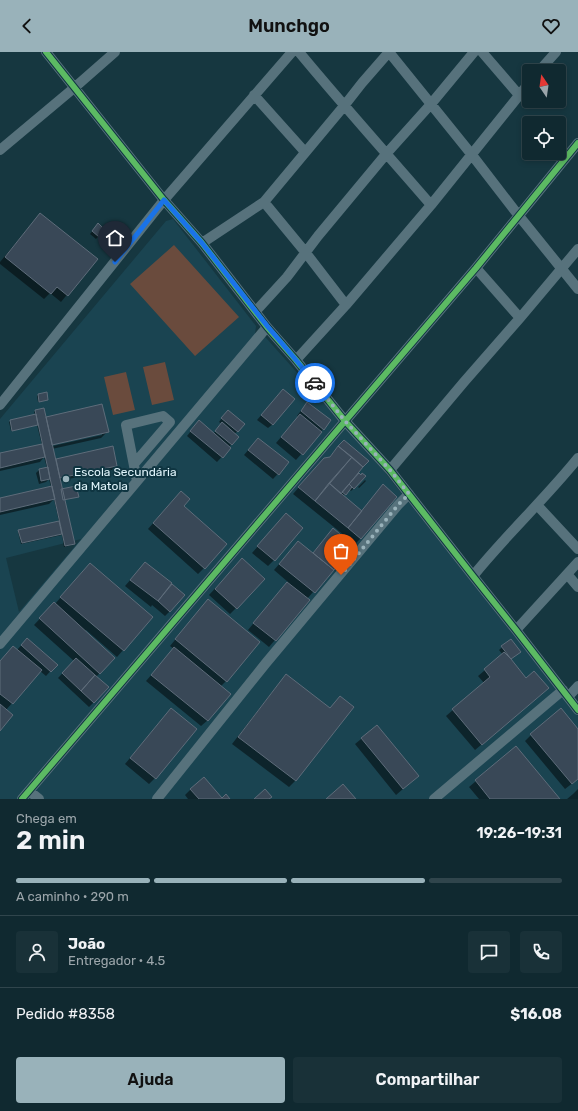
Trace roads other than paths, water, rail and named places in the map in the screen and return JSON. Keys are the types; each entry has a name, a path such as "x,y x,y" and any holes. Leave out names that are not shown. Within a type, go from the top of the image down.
{"street":[{"path":"46,52 164,200 202,243 345,421 390,470 578,710"},
{"path":"0,150 115,52"},
{"path":"0,405 164,200 292,52"},
{"path":"299,52 344,106 387,153 431,205"},
{"path":"202,243 264,202 389,52 578,289"},
{"path":"256,311 287,277 318,236 474,52"},
{"path":"482,52 519,95"},
{"path":"545,64 556,52"},
{"path":"296,360 346,305 431,205 522,91"},
{"path":"254,95 305,152"},
{"path":"22,799 476,268 578,143"},
{"path":"264,202 346,305"},
{"path":"390,470 578,249"},
{"path":"476,268 520,318"},
{"path":"0,644 268,327"},
{"path":"134,464 170,422 163,416 126,425 137,481"},
{"path":"473,576 487,558 537,505 578,458"},
{"path":"157,799 266,663 398,505 409,494"},
{"path":"537,505 578,549"},
{"path":"516,630 578,562"},
{"path":"567,574 578,587"},
{"path":"434,799 578,686"},
{"path":"29,791 39,799"}],"place":[{"name":"Escola Secundária da Matola","path":"66,479"}]}
